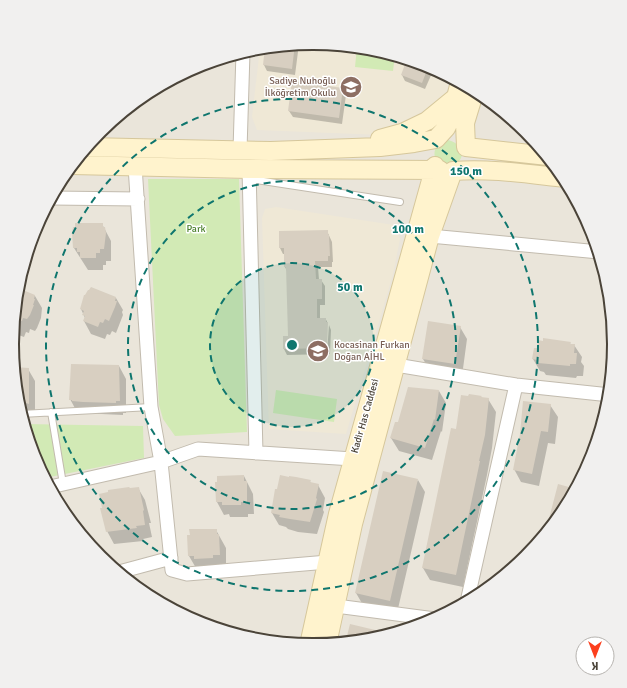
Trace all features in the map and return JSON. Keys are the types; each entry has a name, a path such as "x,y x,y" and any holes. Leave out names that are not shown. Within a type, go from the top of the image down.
{"street":[{"path":"240,150 243,58"},
{"path":"337,148 390,136 413,128 435,116 457,90"},
{"path":"80,165 135,166 250,174 458,168 465,158 466,147 457,121 457,90"},
{"path":"472,96 457,121 446,128 436,139 430,149 430,156 441,169 498,171 556,177"},
{"path":"95,147 271,151 398,146 436,139 441,136 452,135 458,138 466,147 539,155"},
{"path":"135,166 151,407 161,462 172,570 187,574 328,562"},
{"name":"Kadir Has Caddesi","path":"328,638 353,524 430,236 441,169"},
{"name":"Kadir Has Caddesi","path":"311,638 338,514 353,459 441,169"},
{"path":"250,174 256,453"},
{"path":"57,198 138,199"},
{"path":"430,236 593,251"},
{"path":"396,365 516,385 603,394"},
{"path":"469,594 516,385"},
{"path":"55,486 161,462 198,449 353,459"},
{"path":"125,570 171,558"},
{"path":"336,606 423,617"}],"lane":[{"path":"250,174 400,202"},
{"path":"28,414 151,407"},
{"path":"51,412 63,484"}],"shaded area":[{"path":"294,50 333,50 352,52 371,55 408,65 461,89 493,110 508,123 535,150 547,165 569,197 578,214 586,231 598,268 607,325 607,363 602,401 598,420 586,457 569,491 535,538 493,578 461,599 444,608 408,623 390,628 371,633 333,638 294,638 275,636 256,633 219,623 166,599 134,578 105,552 69,508 58,491 41,457 29,420 25,401 19,344 25,287 29,268 41,231 58,197 69,180 105,136 134,110 166,89 183,80 219,65 237,60 256,55"},
{"name":"Sadiye Nuhoğlu İlköğretim Okulu","path":"294,50 333,50 352,52 371,55 408,65 449,82 445,98 382,135 257,130 252,117 259,54"},
{"name":"Kocasinan Furkan Doğan AİHL","path":"276,207 394,225 400,239 393,274 346,434 269,429 262,218 265,209"}],"green space":[{"path":"356,53 394,61 393,71 355,67"},
{"path":"445,140 453,141 459,146 462,153 458,162 450,167 435,158 436,148"},
{"name":"Park","path":"148,179 239,179 247,432 175,436 163,419 159,405"},
{"path":"276,390 337,399 334,422 273,413"},
{"path":"30,424 143,426 144,458 51,477 41,457"}],"building":[{"path":"294,50 292,69 263,65 264,54"},
{"path":"405,64 426,72 422,83 401,75"},
{"path":"292,81 343,88 339,118 288,111"},
{"path":"75,223 103,223 106,233 104,249 100,249 100,253 96,253 96,258 80,258 80,252 77,252 77,248 73,248 72,233"},
{"path":"328,230 330,256 328,256 328,261 315,261 316,279 322,279 322,299 317,299 317,318 326,318 326,322 328,322 327,348 283,349 283,336 288,336 286,267 284,267 284,248 279,248 279,231"},
{"path":"91,287 116,297 115,301 117,301 109,321 105,319 103,323 100,322 98,327 83,321 85,316 82,315 84,311 80,309 84,295"},
{"path":"24,291 35,295 35,299 30,315 27,319 23,318 22,321 20,320"},
{"path":"428,321 461,326 455,364 422,359"},
{"path":"543,338 571,342 570,344 575,344 574,353 577,353 576,364 570,364 570,366 538,363 538,360 532,359 534,348 537,348 538,340 543,341"},
{"path":"71,364 119,365 120,401 116,401 116,403 69,400"},
{"path":"20,367 29,368 29,404 26,403 26,406"},
{"path":"408,387 439,390 435,420 434,419 425,448 390,438 395,422 398,422"},
{"path":"469,394 489,398 485,435 456,575 422,568 451,428 456,429 461,395 468,396"},
{"path":"523,401 551,404 548,432 541,431 532,474 513,470 520,434"},
{"path":"383,471 418,479 390,601 355,593"},
{"path":"244,475 244,481 247,481 247,502 241,502 241,505 222,505 222,502 216,502 215,482 217,482 217,476"},
{"path":"280,475 311,480 310,482 319,484 317,499 310,522 279,517 280,515 271,513 275,489 277,489"},
{"path":"558,484 571,488 558,508 548,521"},
{"path":"139,487 144,510 145,525 136,526 137,528 106,532 100,508 102,508 99,494 108,492 108,490"},
{"path":"189,529 217,529 217,534 219,534 220,555 213,555 213,558 194,559 194,556 188,556 187,535 190,535"},
{"path":"350,624 379,631 371,633 347,637"}],"place":[{"name":"Sadiye Nuhoğlu İlköğretim Okulu","path":"351,87"},
{"name":"Kocasinan Furkan Doğan AİHL","path":"318,351"}]}
